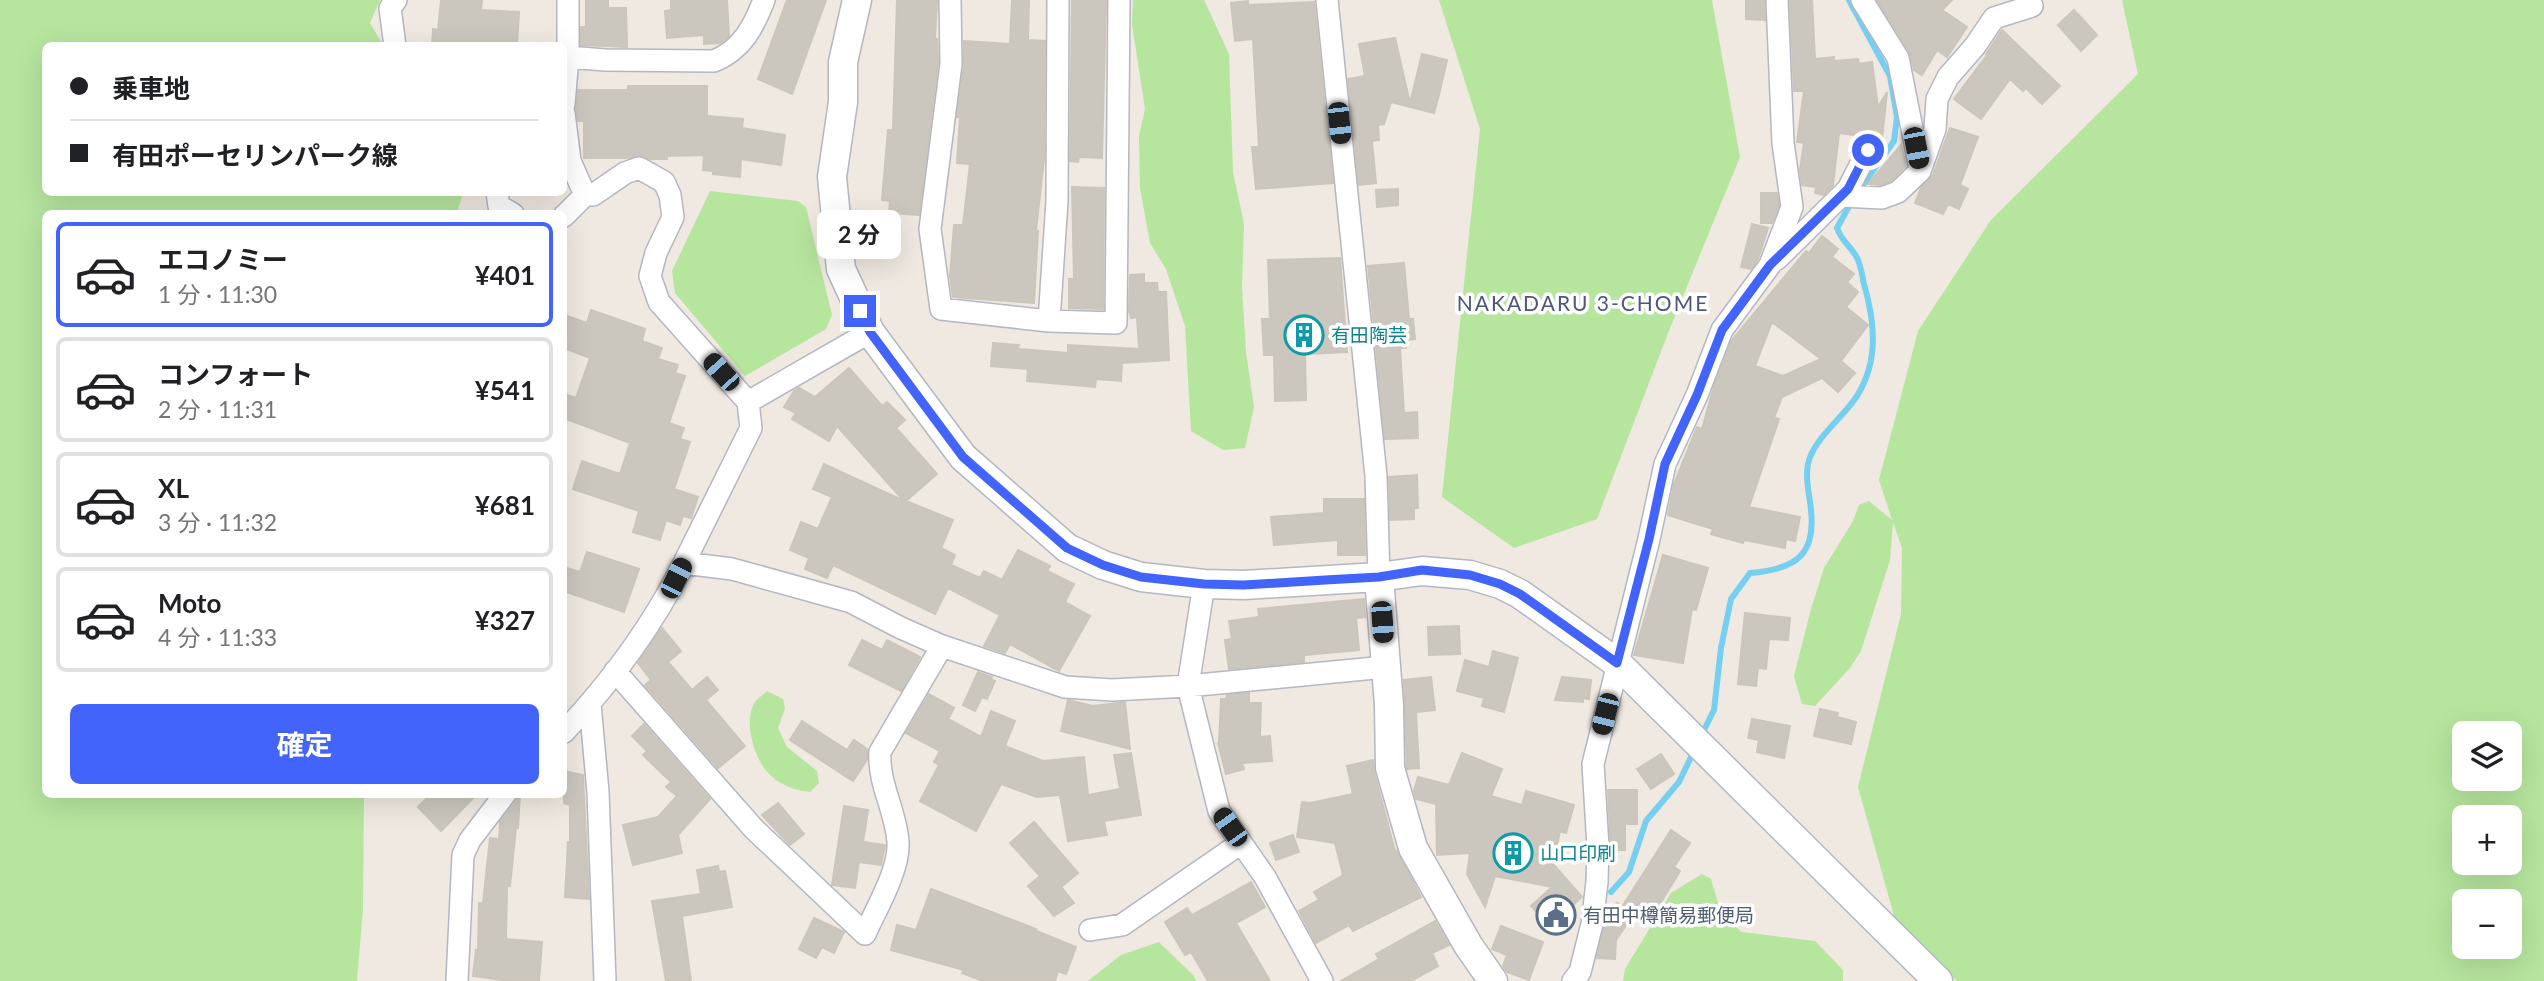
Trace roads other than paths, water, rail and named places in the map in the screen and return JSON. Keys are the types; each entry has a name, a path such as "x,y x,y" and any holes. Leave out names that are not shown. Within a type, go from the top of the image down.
{"main road":[{"path":"857,0 843,62 843,102 832,177 842,269 870,332 963,457 1067,548 1103,565 1141,577 1204,584 1244,585 1379,577 1422,570 1470,575 1500,584 1520,594 1617,663 1938,981"},
{"path":"1379,577 1390,705 1390,768 1413,848 1468,945 1493,981"}],"street":[{"path":"395,42 390,8 396,0"},
{"path":"567,69 568,0"},
{"path":"568,57 714,61 727,56 745,39 756,22 764,0"},
{"path":"950,0 951,64 930,229 941,309 1049,321 1116,323 1119,0"},
{"path":"1049,321 1057,201 1058,0"},
{"path":"1327,0 1376,476 1379,577"},
{"path":"1770,265 1792,207 1783,143 1777,0"},
{"path":"1862,0 1898,58 1920,171"},
{"path":"1841,196 1882,198 1898,192 1920,171 1935,129 1937,99 1948,78 1994,18 2032,6"},
{"path":"567,137 570,161 585,195"},
{"path":"1573,981 1580,972 1592,924 1598,847 1593,764 1665,464 1697,395 1722,330 1770,265 1848,189 1868,150"},
{"path":"567,213 585,195 593,195 625,173 639,168 664,182 670,195 673,216 656,253 650,276 659,302 748,402 751,428 663,603 590,704 567,729"},
{"path":"498,196 499,206 506,210"},
{"path":"748,402 870,332"},
{"path":"684,563 732,569 851,602 942,646 1065,687 1112,690 1188,686 1385,667"},
{"path":"1204,584 1188,686 1219,811 1265,877 1322,981"},
{"path":"615,671 754,830 865,934 897,861 899,845 879,768 880,752 942,646"},
{"path":"590,704 598,792 605,981"},
{"path":"457,981 463,855 470,840 502,798"},
{"path":"1090,930 1122,925 1241,844"}],"waterway":[{"path":"1849,0 1890,76 1897,117 1894,141 1858,192"},
{"path":"1701,736 1714,710 1721,648 1731,599 1750,573 1767,571 1793,562 1807,546 1812,520 1807,478 1809,460 1820,440 1857,396 1869,369 1873,341 1868,298 1855,254 1837,228 1852,201"},
{"path":"1611,892 1629,872 1646,821 1679,782 1695,749"}],"place":[{"name":"有田陶芸","path":"1304,335"},
{"name":"山口印刷","path":"1513,853"},
{"name":"有田中樽簡易郵便局","path":"1556,915"}],"district":[{"name":"NAKADARU 3-CHOME","path":"1583,304"}]}
